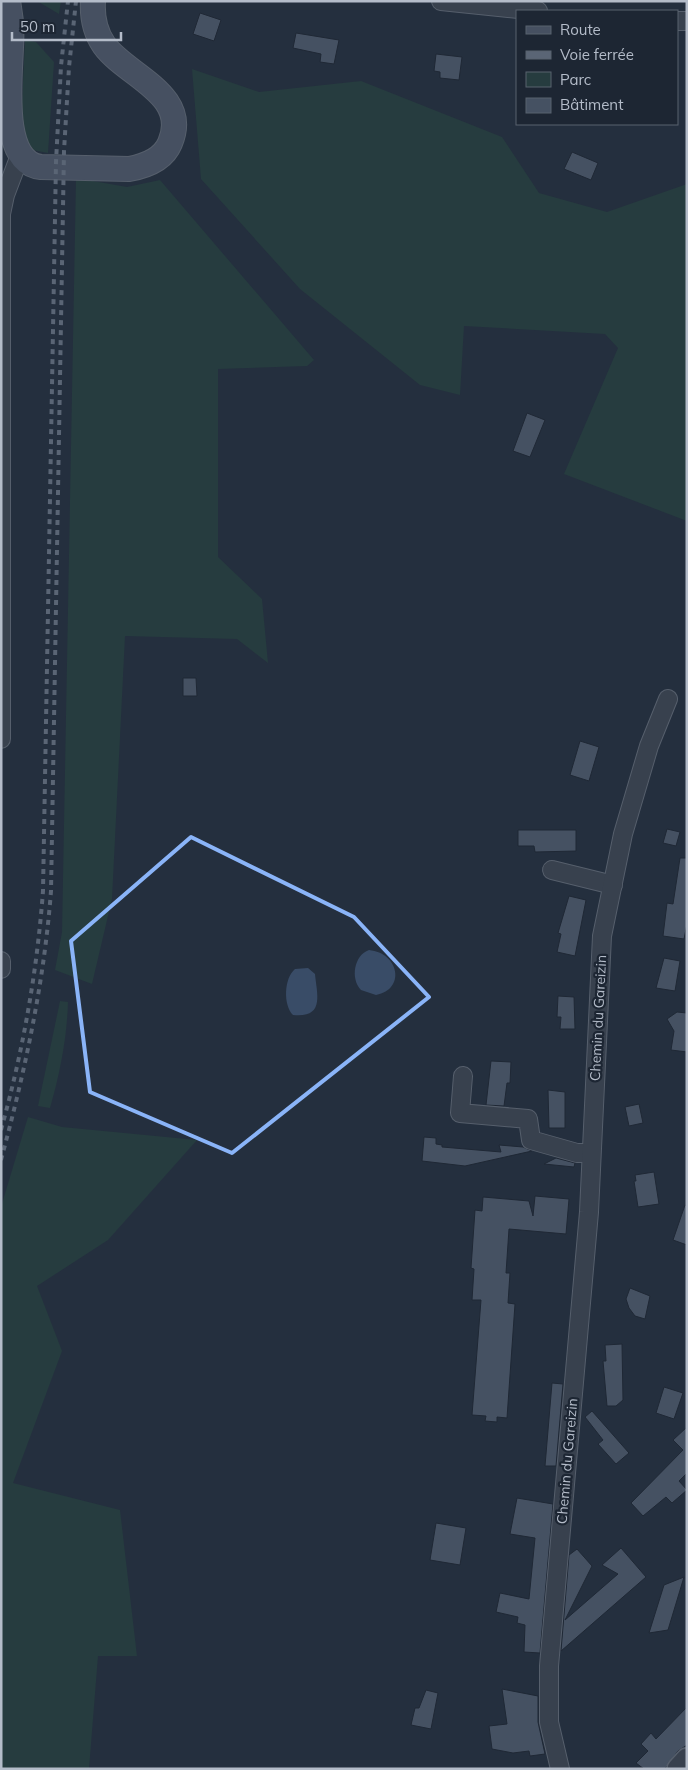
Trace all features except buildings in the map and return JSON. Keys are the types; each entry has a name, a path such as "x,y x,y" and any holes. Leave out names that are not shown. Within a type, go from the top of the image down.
{"main road":[{"path":"8,1 11,34 7,126 12,148 19,158 35,167 130,169 143,166 157,159 170,144 174,123 168,104 153,86 122,64 103,44 94,22 93,1"}],"street":[{"path":"441,1 528,10"},
{"path":"1,739 1,214 5,195 19,158"},
{"name":"Chemin du Gareizin","path":"560,1769 549,1722 549,1666 589,1212 602,936 623,834 649,746 668,699"},
{"path":"552,870 612,884"},
{"path":"1,961 1,969"},
{"path":"463,1076 460,1113 528,1119 531,1140 577,1153 592,1153"},
{"path":"678,1769 687,1759"}],"highlighted area":[{"path":"191,837 354,917 429,997 232,1153 90,1092 71,941"}],"green space":[{"path":"37,1 61,1 59,14"},
{"path":"25,40 36,42 54,62 48,153 27,149 21,124"},
{"path":"192,69 259,92 361,81 502,137 539,193 607,212 687,184 687,521 564,474 618,348 605,334 464,326 460,395 420,385 300,289 201,179"},
{"path":"76,178 127,187 160,180 314,360 307,366 218,369 218,557 262,599 268,663 237,639 125,636 112,899 92,984 55,970 62,932"},
{"path":"60,1001 68,1002 65,1042 50,1108 38,1106"},
{"path":"28,1117 62,1127 197,1140 108,1240 37,1286 62,1351 13,1483 120,1510 137,1656 98,1656 89,1769 1,1769 1,1207"}],"water":[{"path":"369,950 387,957 395,971 395,979 392,986 376,995 361,990 355,974 357,962"},
{"path":"308,968 315,974 317,1004 310,1013 293,1015 286,998 287,985 291,973 295,969"}],"railway":[{"path":"1,1130 16,1071 28,1011 43,891 56,162 61,66 68,1"},
{"path":"1,1160 32,1027 44,959 51,891 64,151 69,67 76,1"}]}
